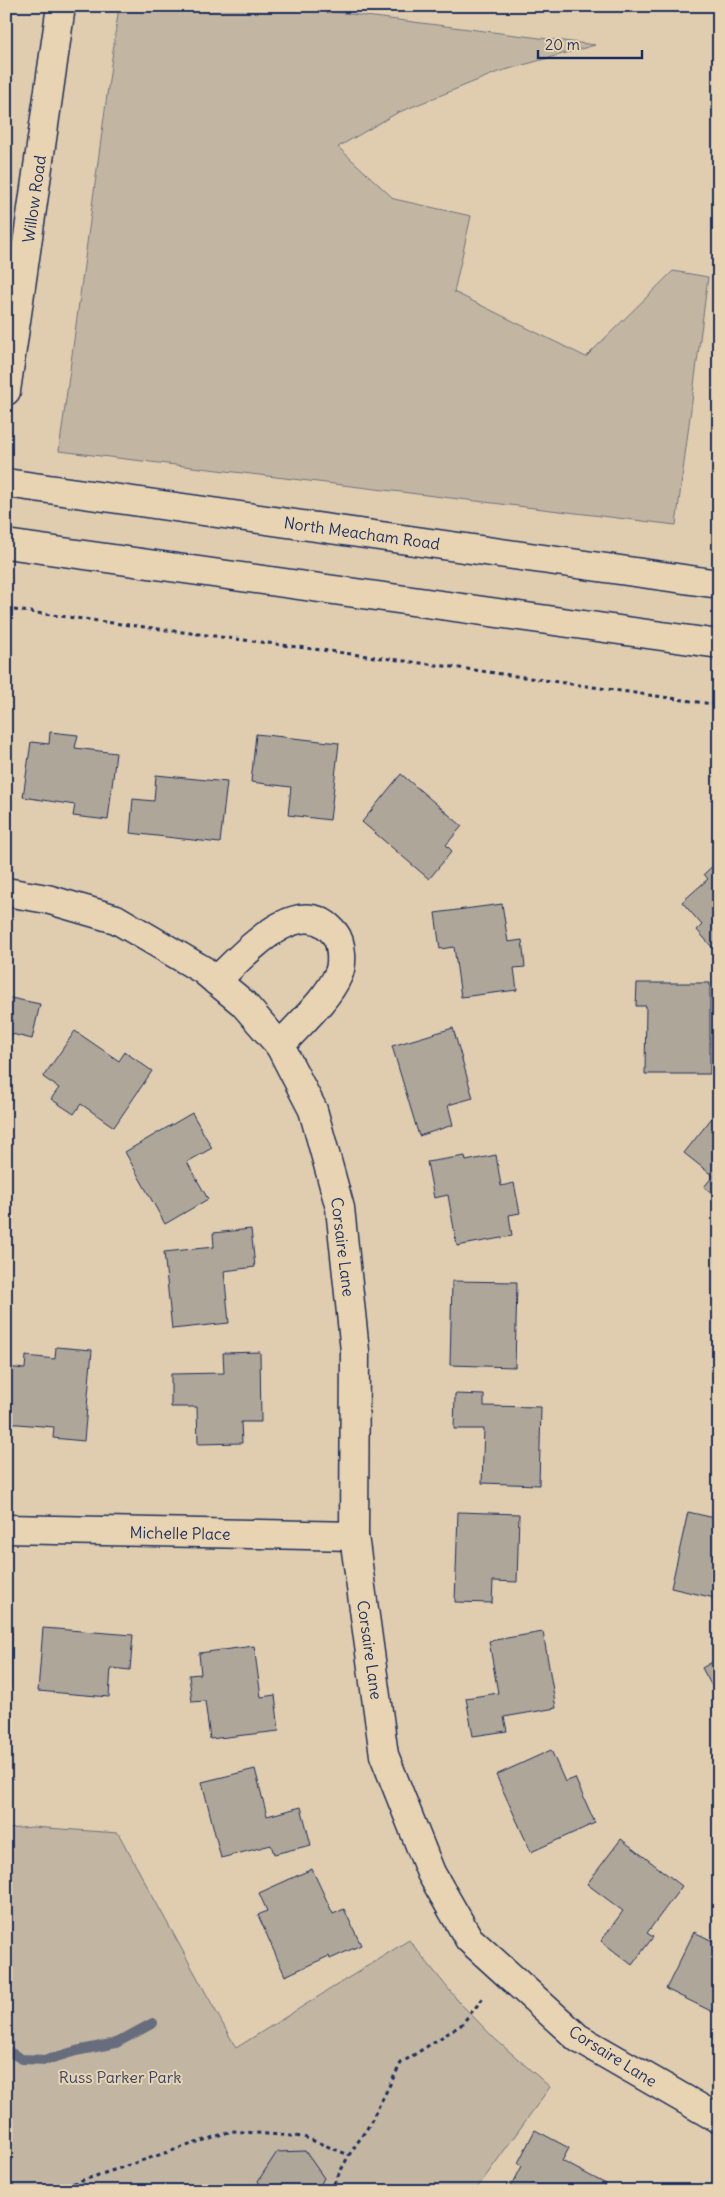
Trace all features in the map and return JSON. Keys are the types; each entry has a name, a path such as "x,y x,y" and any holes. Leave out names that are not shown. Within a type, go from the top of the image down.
{"street":[{"name":"Willow Road","path":"6,391 61,6"},
{"name":"North Meacham Road","path":"6,483 719,584"},
{"path":"6,544 719,644"},
{"name":"Corsaire Lane","path":"6,892 47,899 116,919 203,970 243,1003 280,1046 313,1110 340,1208 355,1351 354,1536 384,1755 431,1873 469,1939 578,2038 719,2119"},
{"path":"216,981 268,933 286,922 299,919 314,921 328,926 337,936 341,958 339,973 331,989 280,1046"},
{"name":"Michelle Place","path":"6,1529 354,1536"}],"path":[{"path":"6,609 719,705"},
{"path":"330,2191 349,2155 368,2127 401,2063 461,2025 505,1972"},
{"path":"50,2191 232,2131 304,2137 349,2155"}],"green space":[{"path":"119,6 287,6 595,45 498,72 397,113 338,147 394,199 471,216 454,292 586,357 673,271 708,277 676,525 59,451"},
{"name":"Russ Parker Park","path":"33,1827 118,1833 236,2048 409,1940 459,2002 495,2039 550,2087 475,2191 6,2191 6,1829"}],"building":[{"path":"326,6 363,6 362,12"},
{"path":"50,732 78,735 75,748 116,753 108,820 73,816 75,805 23,797 31,742 49,744"},
{"path":"256,734 339,743 330,820 288,815 291,787 251,782"},
{"path":"6,736 10,737 6,762"},
{"path":"401,774 462,826 446,845 452,851 429,879 362,822"},
{"path":"156,775 227,782 220,843 130,833 133,799 154,801"},
{"path":"719,860 719,955 697,930 702,925 682,902 708,879 704,874"},
{"path":"502,904 508,942 522,940 525,967 514,968 517,990 461,997 454,947 440,949 435,913"},
{"path":"637,983 710,983 710,1074 645,1074 646,1006 636,1006"},
{"path":"6,997 40,1004 32,1039 12,1034 6,1059"},
{"path":"453,1028 473,1098 448,1105 453,1125 419,1136 392,1046"},
{"path":"75,1031 119,1061 125,1052 152,1071 114,1127 81,1104 74,1114 51,1099 59,1088 43,1077"},
{"path":"719,1109 719,1198 704,1187 713,1176 684,1153"},
{"path":"192,1113 212,1148 187,1162 208,1199 165,1224 125,1152"},
{"path":"496,1155 501,1186 514,1183 520,1213 509,1215 512,1236 457,1246 448,1195 434,1198 427,1162 465,1156 466,1161"},
{"path":"251,1229 255,1267 224,1271 229,1323 172,1329 164,1252 214,1247 213,1233"},
{"path":"452,1281 517,1282 515,1367 450,1365"},
{"path":"56,1347 92,1350 84,1441 53,1438 54,1427 6,1423 6,1367 25,1369 26,1356 55,1359"},
{"path":"260,1352 261,1422 241,1422 242,1443 198,1444 197,1407 171,1407 171,1374 224,1373 223,1353"},
{"path":"455,1394 484,1395 484,1406 541,1407 539,1485 482,1483 484,1429 454,1429"},
{"path":"458,1512 519,1514 517,1582 493,1581 492,1603 455,1602"},
{"path":"688,1512 719,1519 719,1599 671,1588"},
{"path":"43,1628 133,1635 130,1670 111,1668 109,1697 38,1691"},
{"path":"6,1632 12,1632 11,1688 6,1688"},
{"path":"543,1632 556,1708 504,1717 507,1731 473,1736 466,1698 498,1693 489,1641"},
{"path":"254,1646 261,1697 275,1695 279,1731 210,1739 205,1701 192,1702 189,1675 201,1674 199,1653"},
{"path":"719,1658 719,1699 702,1668"},
{"path":"551,1750 565,1782 575,1778 595,1823 531,1852 496,1775"},
{"path":"255,1769 267,1816 301,1807 311,1845 274,1854 271,1845 221,1858 202,1782"},
{"path":"621,1839 682,1886 647,1933 653,1937 632,1965 601,1941 623,1911 587,1884"},
{"path":"312,1869 333,1914 344,1909 361,1945 330,1959 329,1956 285,1976 258,1915 267,1911 259,1893"},
{"path":"694,1932 719,1944 719,2015 666,1989"},
{"path":"535,2130 569,2148 562,2161 606,2184 603,2191 509,2191 522,2166 518,2163"},
{"path":"305,2151 324,2178 317,2191 264,2191 258,2181 277,2152"}],"waterway":[{"path":"6,2050 22,2059 46,2060 76,2051 116,2043 153,2023"}]}
